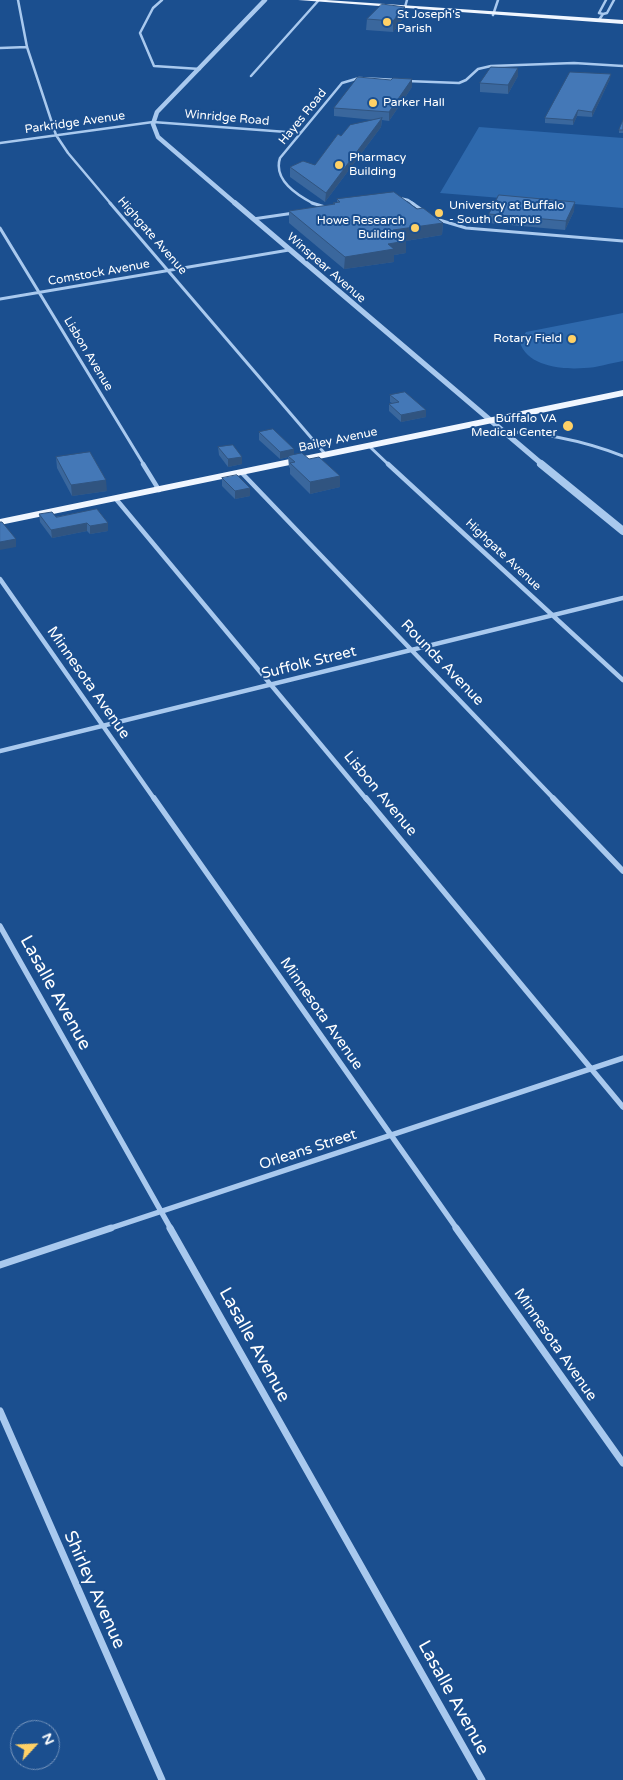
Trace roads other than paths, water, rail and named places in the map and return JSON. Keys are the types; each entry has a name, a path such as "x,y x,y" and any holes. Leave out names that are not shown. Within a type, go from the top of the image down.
{"main road":[{"path":"301,0 564,20 623,22"},
{"name":"Bailey Avenue","path":"0,522 623,393"}],"street":[{"name":"Highgate Avenue","path":"18,0 27,47 56,135 68,153 326,455"},
{"path":"162,0 153,8 140,33 154,66 200,69"},
{"path":"152,122 157,112 265,0"},
{"path":"405,7 407,0"},
{"path":"494,14 498,0"},
{"path":"603,14 599,13 606,0"},
{"path":"599,20 603,14 607,13 614,0"},
{"path":"251,76 321,1"},
{"path":"0,48 27,47"},
{"name":"Hayes Road","path":"329,207 312,204 286,184 278,172 280,158 340,84 354,79 372,78 451,84 464,81 476,70 485,67 574,63 623,66"},
{"name":"Parkridge Avenue","path":"0,143 152,122"},
{"name":"Winridge Road","path":"152,122 300,133"},
{"name":"Winspear Avenue","path":"152,122 155,132 163,143 502,432 623,530"},
{"path":"391,196 408,200 426,213"},
{"path":"314,210 322,207"},
{"path":"253,219 302,212"},
{"path":"433,218 466,228 623,241"},
{"name":"Lisbon Avenue","path":"0,228 159,490"},
{"name":"Comstock Avenue","path":"0,299 289,250"},
{"path":"502,432 533,433 568,439 623,456"},
{"name":"Highgate Avenue","path":"369,446 623,680"},
{"name":"Rounds Avenue","path":"242,473 623,871"},
{"name":"Lisbon Avenue","path":"116,499 623,1107"},
{"name":"Minnesota Avenue","path":"0,579 390,1136 623,1463"},
{"name":"Suffolk Street","path":"0,752 623,598"},
{"name":"Lasalle Avenue","path":"0,926 482,1780"},
{"name":"Orleans Street","path":"0,1265 623,1058"},
{"name":"Shirley Avenue","path":"0,1411 162,1780"}],"place":[{"name":"St Joseph's Parish","path":"387,22"},
{"name":"Parker Hall","path":"373,103"},
{"name":"Pharmacy Building","path":"339,165"},
{"name":"University at Buffalo - South Campus","path":"439,213"},
{"name":"Howe Research Building","path":"415,228"},
{"name":"Rotary Field","path":"572,339"},
{"name":"Buffalo VA Medical Center","path":"568,426"}]}
